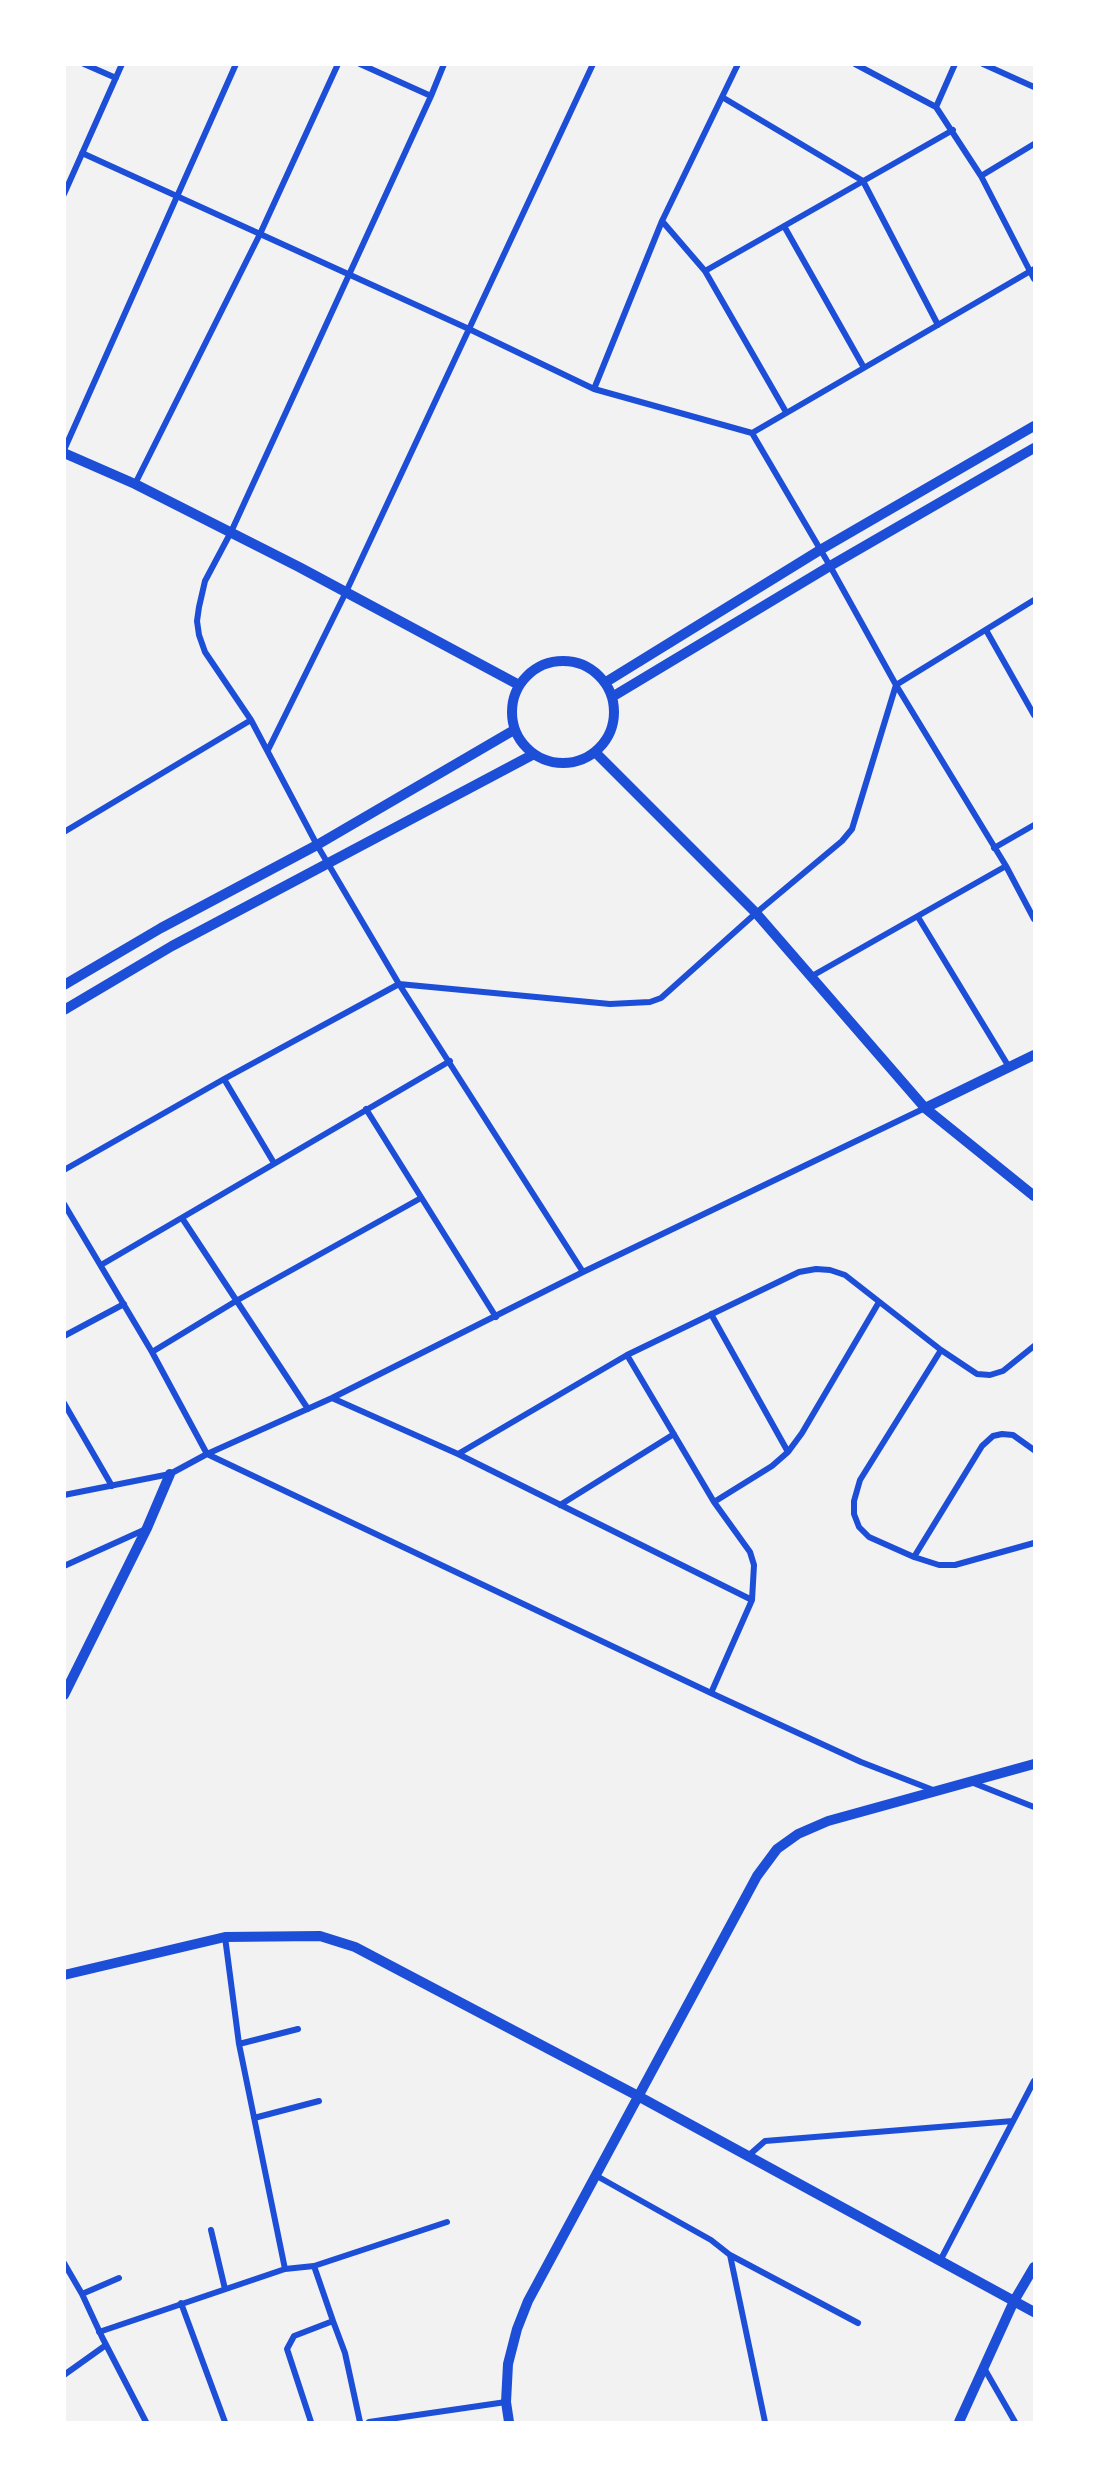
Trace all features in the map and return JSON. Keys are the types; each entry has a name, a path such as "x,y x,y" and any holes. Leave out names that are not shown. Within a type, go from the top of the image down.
{"street":[{"path":"84,64 116,78"},
{"path":"64,194 122,64"},
{"path":"236,64 64,452 135,484 231,532 519,685"},
{"path":"135,484 260,234 338,64"},
{"path":"360,64 430,96"},
{"path":"444,64 231,532 205,581 197,621 205,652 251,720 317,844 399,984 583,1272"},
{"path":"268,750 346,592 593,64"},
{"path":"594,388 662,221 738,64"},
{"path":"855,64 936,107 981,176 1035,279"},
{"path":"936,107 954,64"},
{"path":"983,64 1035,87"},
{"path":"722,97 862,181 938,325"},
{"path":"705,271 952,130"},
{"path":"981,176 1035,144"},
{"path":"82,153 470,329 594,388 752,433 896,685 1006,866 1035,919"},
{"path":"64,172 73,175"},
{"path":"662,221 705,271 786,412"},
{"path":"784,226 863,366"},
{"path":"752,433 863,366 1032,270"},
{"path":"606,682 820,550 1035,426"},
{"path":"612,697 830,566 1035,448"},
{"path":"64,1170 224,1079 399,984 610,1004 650,1002 661,998 674,989 756,913 842,841 852,829 896,685 1035,600"},
{"path":"986,630 1035,715"},
{"path":"562,660 578,663 594,670 606,682 615,712 612,727 605,741 595,752 580,760 564,763 548,761 534,754 522,743 514,730 511,714 513,699 519,685 530,672 545,663 562,660"},
{"path":"64,832 251,720"},
{"path":"64,985 161,927 317,844 514,730"},
{"path":"595,752 756,913 925,1108 1035,1196"},
{"path":"64,1010 171,946 534,754"},
{"path":"994,848 1035,825"},
{"path":"812,976 1006,866"},
{"path":"918,917 1008,1067"},
{"path":"64,1495 170,1474 207,1454 332,1398 583,1272 1035,1055"},
{"path":"101,1265 450,1061"},
{"path":"224,1079 274,1163"},
{"path":"366,1109 496,1317"},
{"path":"152,1352 236,1301 421,1198"},
{"path":"64,1204 152,1352 207,1454 711,1693 861,1762 934,1791"},
{"path":"182,1218 308,1409"},
{"path":"458,1454 627,1355 799,1272 816,1269 830,1270 845,1275 941,1350 977,1374 990,1375 1013,1364 1035,1346"},
{"path":"714,1502 772,1466 788,1452 802,1433 879,1302"},
{"path":"64,1336 124,1304"},
{"path":"711,1314 788,1452"},
{"path":"941,1350 860,1480 854,1501 854,1514 859,1527 869,1537 914,1557 939,1565 955,1565 1035,1543"},
{"path":"627,1355 714,1502 750,1552 754,1565 752,1600 711,1693"},
{"path":"332,1398 458,1454 752,1600"},
{"path":"64,1403 112,1486"},
{"path":"560,1505 674,1434"},
{"path":"914,1557 982,1446 993,1436 1013,1435 1035,1450"},
{"path":"64,1695 147,1528 170,1474"},
{"path":"64,1566 147,1528"},
{"path":"509,2422 506,2402 508,2364 517,2329 528,2301 757,1876 777,1849 798,1834 828,1821 1035,1764"},
{"path":"970,1781 1035,1808"},
{"path":"64,1975 225,1937 320,1936 355,1947 638,2096 1035,2312"},
{"path":"225,1937 239,2044 285,2269"},
{"path":"239,2044 297,2029"},
{"path":"940,2261 1035,2081"},
{"path":"254,2118 320,2101"},
{"path":"748,2156 765,2141 1013,2121"},
{"path":"595,2175 711,2240 730,2255 858,2323"},
{"path":"99,2332 285,2269 314,2265 447,2222"},
{"path":"211,2230 225,2289"},
{"path":"730,2255 765,2422"},
{"path":"64,2263 146,2422"},
{"path":"314,2265 345,2353 360,2422"},
{"path":"959,2422 1014,2301 1035,2267"},
{"path":"82,2294 119,2278"},
{"path":"181,2303 225,2422"},
{"path":"311,2422 287,2349 294,2336 333,2321"},
{"path":"64,2375 106,2345"},
{"path":"984,2368 1015,2422"},
{"path":"369,2422 506,2402"}]}
